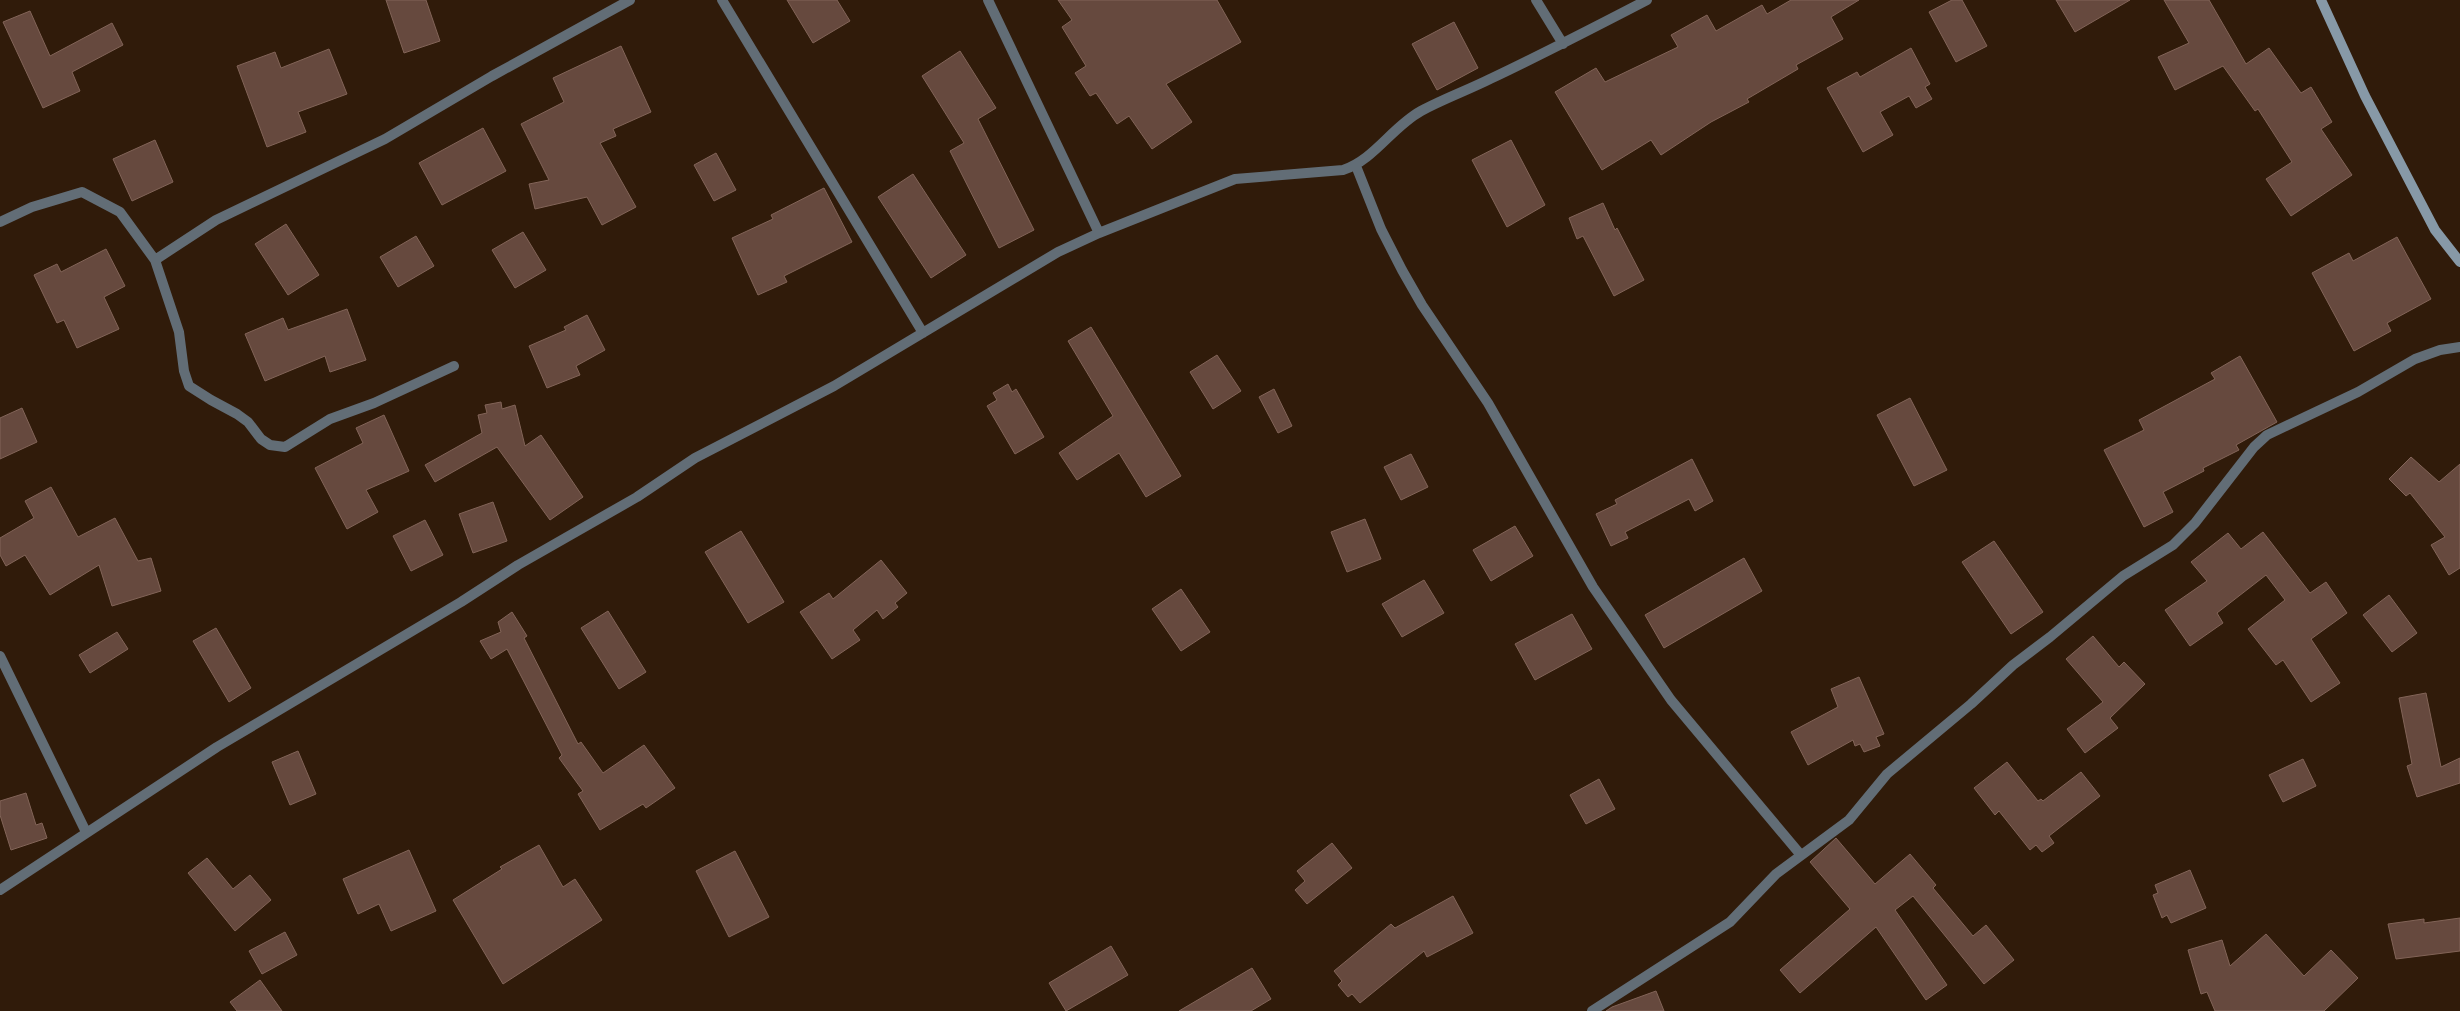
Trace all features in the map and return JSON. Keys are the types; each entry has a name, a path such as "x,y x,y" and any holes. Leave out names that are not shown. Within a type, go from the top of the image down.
{"street":[{"path":"154,260 216,220 385,139 492,76 630,0"},
{"path":"722,0 923,333"},
{"path":"988,0 1099,233"},
{"path":"1536,0 1562,44"},
{"path":"0,890 217,747 461,602 518,565 637,497 695,458 834,386 1058,252 1099,233 1235,179 1342,170 1356,166 1393,131 1420,111 1562,44 1647,0"},
{"path":"2321,0 2365,96 2435,230 2460,262"},
{"path":"1356,166 1381,230 1418,298 1488,403 1593,587 1671,700 1800,854"},
{"path":"0,222 32,206 82,192 120,212 154,260 180,332 184,371 189,386 238,414 270,445 285,447 330,420 374,403 454,366"},
{"path":"1592,1011 1730,922 1776,874 1800,854 1849,820 1887,774 1971,704 2013,665 2127,573 2173,545 2195,522 2267,435 2358,392 2415,359 2440,350 2460,347"},
{"path":"0,656 86,832"}],"building":[{"path":"386,0 426,0 440,41 404,53"},
{"path":"787,0 837,0 850,21 813,43"},
{"path":"1058,0 1217,0 1241,42 1166,84 1192,122 1152,149 1129,116 1117,124 1096,93 1090,96 1075,73 1086,66 1062,27 1072,20"},
{"path":"1791,0 1859,0 1831,17 1843,39 1796,65 1798,69 1747,99 1749,102 1711,122 1661,155 1651,140 1602,170 1555,92 1596,68 1605,82 1678,47 1671,35 1707,15 1716,31 1762,5 1767,14"},
{"path":"1952,0 1962,0 1987,46 1956,62 1929,12"},
{"path":"2056,0 2130,0 2075,32"},
{"path":"2164,0 2209,0 2246,64 2269,48 2301,93 2311,87 2332,122 2321,129 2352,175 2291,216 2266,179 2292,162 2258,109 2255,111 2223,66 2175,90 2158,57 2189,43"},
{"path":"30,11 50,56 112,23 123,45 72,72 80,91 43,108 3,22"},
{"path":"1454,22 1478,68 1437,90 1412,44"},
{"path":"621,46 651,112 613,129 616,136 600,143 636,207 602,225 587,197 535,209 529,184 549,180 521,124 564,102 553,78"},
{"path":"1911,48 1930,84 1925,87 1932,99 1916,108 1909,96 1880,112 1893,135 1863,152 1827,88 1857,72 1860,77"},
{"path":"329,49 347,94 298,112 306,132 267,147 237,66 275,52 281,68"},
{"path":"960,51 996,108 978,119 1034,230 999,248 950,151 964,143 922,76"},
{"path":"483,128 506,171 442,205 419,163"},
{"path":"155,140 173,182 132,201 113,159"},
{"path":"1511,140 1545,205 1507,227 1472,160"},
{"path":"716,153 736,190 714,201 694,165"},
{"path":"913,174 966,255 931,278 878,197"},
{"path":"824,188 852,242 784,276 787,282 758,295 732,238 773,219 771,215"},
{"path":"1603,203 1615,230 1617,228 1644,280 1614,296 1583,236 1577,239 1569,218"},
{"path":"286,224 319,275 288,295 255,244"},
{"path":"523,232 546,270 515,288 492,250"},
{"path":"416,236 434,266 398,287 380,257"},
{"path":"2397,237 2431,299 2387,323 2391,331 2354,351 2312,273 2349,253 2353,261"},
{"path":"106,249 125,286 104,297 119,329 77,348 64,320 57,323 34,275 57,264 61,272"},
{"path":"347,309 366,360 330,372 325,356 265,381 245,334 283,318 288,330"},
{"path":"587,315 605,350 576,366 580,375 547,388 529,346 566,330 564,327"},
{"path":"1091,327 1181,476 1146,497 1119,453 1077,480 1059,453 1113,416 1068,341"},
{"path":"1217,355 1241,391 1213,409 1190,372"},
{"path":"2240,356 2277,422 2236,445 2239,450 2203,468 2204,471 2163,492 2173,512 2144,527 2104,450 2144,430 2139,420 2215,379 2211,373"},
{"path":"1008,384 1012,392 1016,389 1044,437 1015,454 987,406 997,400 993,393"},
{"path":"1274,389 1292,426 1278,433 1259,397"},
{"path":"1910,398 1947,470 1914,486 1877,415"},
{"path":"501,402 502,409 515,405 525,446 541,435 583,497 550,520 497,447 435,482 425,465 482,433 478,415 487,413 485,405"},
{"path":"22,408 37,442 0,459 0,418"},
{"path":"384,415 409,471 366,490 378,512 347,529 315,468 363,443 356,428"},
{"path":"1411,454 1428,487 1401,500 1384,467"},
{"path":"2411,457 2439,482 2460,464 2460,568 2449,575 2431,545 2445,537 2410,493 2406,496 2389,479"},
{"path":"1692,459 1713,501 1695,511 1689,499 1625,532 1628,538 1611,546 1596,514 1617,504 1615,500"},
{"path":"51,487 78,537 115,518 138,561 151,558 161,591 112,606 99,565 50,595 25,555 6,566 0,555 0,538 34,518 25,501"},
{"path":"493,502 507,541 473,553 459,514"},
{"path":"1365,519 1381,559 1347,572 1331,532"},
{"path":"425,520 443,555 411,571 393,536"},
{"path":"1515,526 1533,556 1491,581 1473,550"},
{"path":"741,531 784,602 748,623 705,552"},
{"path":"2263,532 2310,593 2326,582 2347,613 2311,639 2340,683 2311,702 2283,660 2276,665 2248,629 2285,600 2266,575 2217,613 2223,623 2190,646 2165,610 2207,581 2191,562 2228,533 2241,549"},
{"path":"1994,541 2043,612 2011,634 1962,562"},
{"path":"1744,558 1762,591 1664,648 1645,615"},
{"path":"881,560 907,593 895,603 898,607 883,619 877,610 853,630 860,640 832,659 800,612 829,593 833,599"},
{"path":"1424,580 1444,613 1402,637 1382,604"},
{"path":"1181,589 1210,632 1181,651 1152,609"},
{"path":"2389,595 2417,633 2392,652 2363,615"},
{"path":"608,611 646,672 619,689 581,628"},
{"path":"512,612 527,636 524,638 578,744 581,742 603,773 644,745 675,788 646,808 643,804 600,830 578,794 583,791 559,758 562,755 507,649 491,659 480,641 501,632 498,622"},
{"path":"1572,614 1592,649 1535,680 1515,644"},
{"path":"216,628 251,688 229,702 193,641"},
{"path":"117,632 128,649 90,673 79,655"},
{"path":"2093,636 2119,667 2124,662 2145,684 2110,718 2118,728 2085,753 2067,729 2103,702 2066,659"},
{"path":"1859,677 1884,734 1876,737 1880,746 1864,752 1860,744 1855,746 1853,740 1808,765 1791,732 1838,707 1831,689"},
{"path":"2426,693 2441,767 2460,758 2460,783 2417,797 2407,766 2412,764 2399,698"},
{"path":"298,751 316,794 290,805 272,762"},
{"path":"2303,759 2316,786 2283,802 2269,775"},
{"path":"2007,762 2038,801 2041,799 2043,801 2081,772 2100,796 2049,836 2054,843 2042,852 2036,845 2030,850 1999,811 1995,815 1974,788"},
{"path":"1599,779 1615,809 1586,824 1570,795"},
{"path":"26,793 36,825 42,823 47,838 11,850 0,815 0,801"},
{"path":"1836,838 1875,884 1910,854 1936,885 1933,888 1973,936 1986,925 2014,960 1984,984 1913,896 1895,910 1947,985 1926,1000 1876,927 1800,993 1780,970 1850,909 1810,862"},
{"path":"1332,843 1352,868 1307,904 1295,890 1305,881 1297,871"},
{"path":"539,845 563,887 575,879 602,920 503,984 453,900 502,869 500,867"},
{"path":"409,850 436,911 391,931 379,904 358,914 343,879"},
{"path":"735,851 769,917 729,937 696,871"},
{"path":"207,858 233,889 250,875 271,900 235,931 188,873"},
{"path":"2190,870 2206,908 2171,923 2167,915 2162,918 2153,895 2158,893 2155,885"},
{"path":"1453,896 1473,933 1427,957 1424,951 1360,1003 1352,994 1348,997 1338,985 1342,981 1334,971 1391,924 1395,928"},
{"path":"2460,918 2460,951 2396,959 2388,924 2424,919 2424,923"},
{"path":"285,932 297,955 262,974 249,951"},
{"path":"2266,934 2304,976 2331,950 2358,978 2324,1011 2215,1011 2207,992 2201,994 2188,950 2222,940 2230,966"},
{"path":"1111,946 1128,975 1066,1011 1049,983"},
{"path":"1252,968 1271,999 1251,1011 1179,1011"},
{"path":"260,980 282,1011 237,1011 230,1002"},
{"path":"1656,991 1664,1011 1606,1011 1612,1007"}]}
